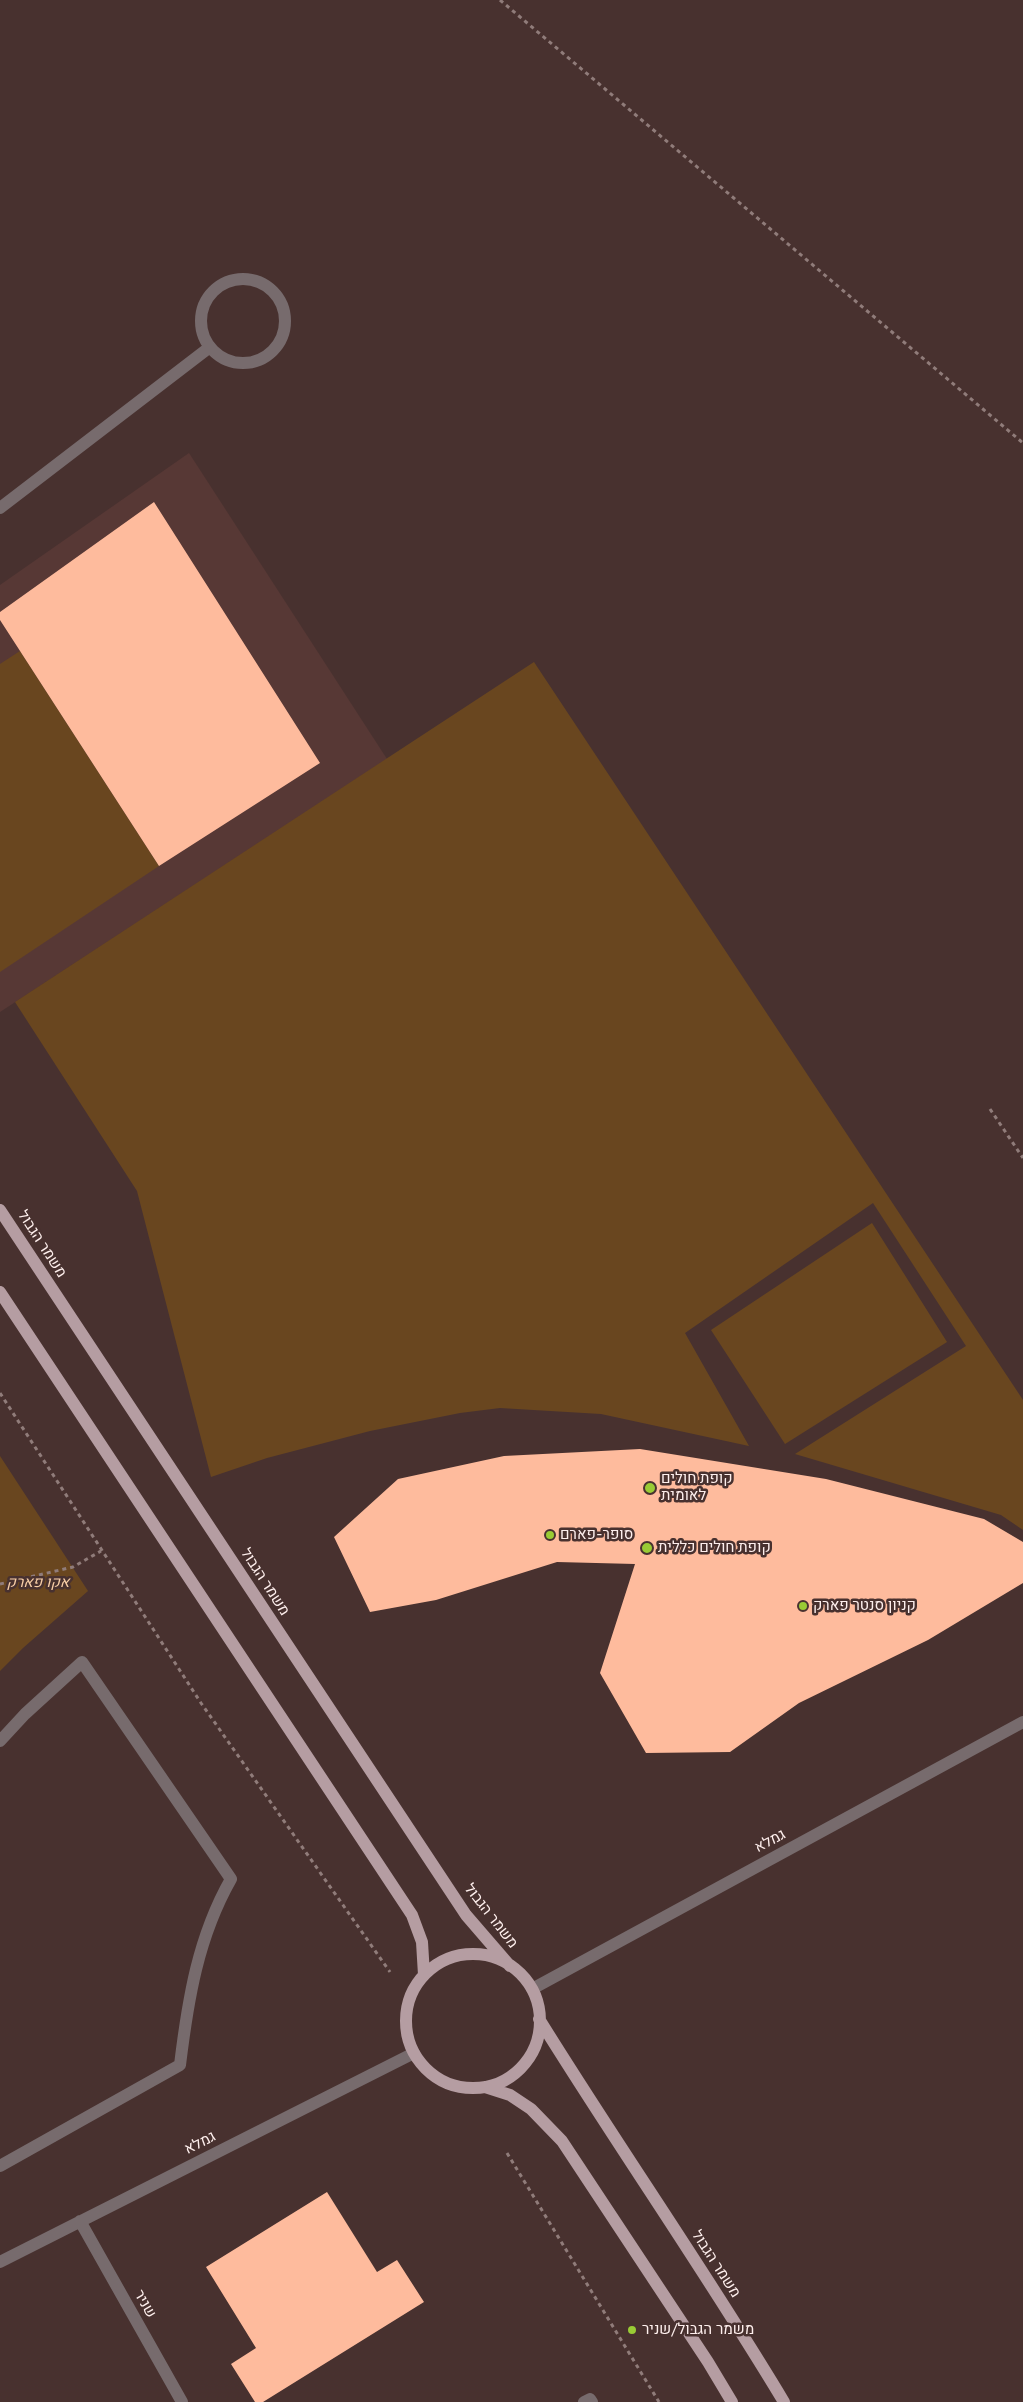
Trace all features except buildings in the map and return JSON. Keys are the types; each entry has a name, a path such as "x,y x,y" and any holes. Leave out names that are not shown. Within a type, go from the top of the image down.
{"main road":[{"name":"משמר הגבול","path":"0,1210 466,1915 510,1966"},
{"path":"0,1292 412,1915 422,1942 424,1975"},
{"path":"470,1954 491,1957 510,1966 532,1989 538,2008 537,2039 522,2066 505,2080 485,2086 465,2087 445,2082 428,2070 414,2052 407,2033 406,2013 412,1993 424,1975 450,1958 470,1954"},
{"name":"משמר הגבול","path":"539,2019 597,2113 746,2339 784,2402"},
{"path":"485,2086 510,2095 531,2109 562,2141 708,2362 732,2402"}],"street":[{"path":"248,279 266,286 276,295 284,314 285,326 282,339 269,354 251,363 238,363 219,356 210,347 203,335 201,316 208,298 217,288 229,282 248,279"},
{"path":"0,508 210,347"},
{"path":"0,1741 25,1714 82,1662 231,1879 213,1913 200,1949 188,2006 180,2065 0,2166"},
{"name":"גמלא","path":"532,1989 1023,1722"},
{"name":"גמלא","path":"0,2262 414,2052"},
{"name":"שניר","path":"80,2222 182,2402"},
{"path":"584,2402 590,2399 592,2402"}],"path":[{"path":"500,0 1023,443"},
{"path":"990,1109 1023,1158"},
{"path":"0,1393 101,1551 202,1703 390,1972"},
{"path":"0,1584 73,1567 101,1551"},
{"path":"507,2153 659,2402"}],"shaded area":[{"path":"189,453 387,759 0,1012 0,585"}],"green space":[{"path":"20,651 159,866 0,972 0,664"},
{"path":"534,662 1023,1400 1023,1530 1001,1515 795,1454 966,1346 873,1203 685,1333 749,1446 601,1414 500,1408 460,1413 370,1431 267,1458 211,1477 137,1191 15,1002"},
{"path":"872,1223 947,1342 785,1444 711,1330"},
{"name":"אקו פארק","path":"0,1456 88,1591 23,1648 0,1671"}],"place":[{"name":"קופת חולים לאומית","path":"650,1488"},
{"name":"סופר-פארם","path":"550,1535"},
{"name":"קופת חולים כללית","path":"647,1548"},
{"name":"קניון סנטר פארק","path":"803,1606"},
{"name":"משמר הגבול/שניר","path":"632,2330"}]}
